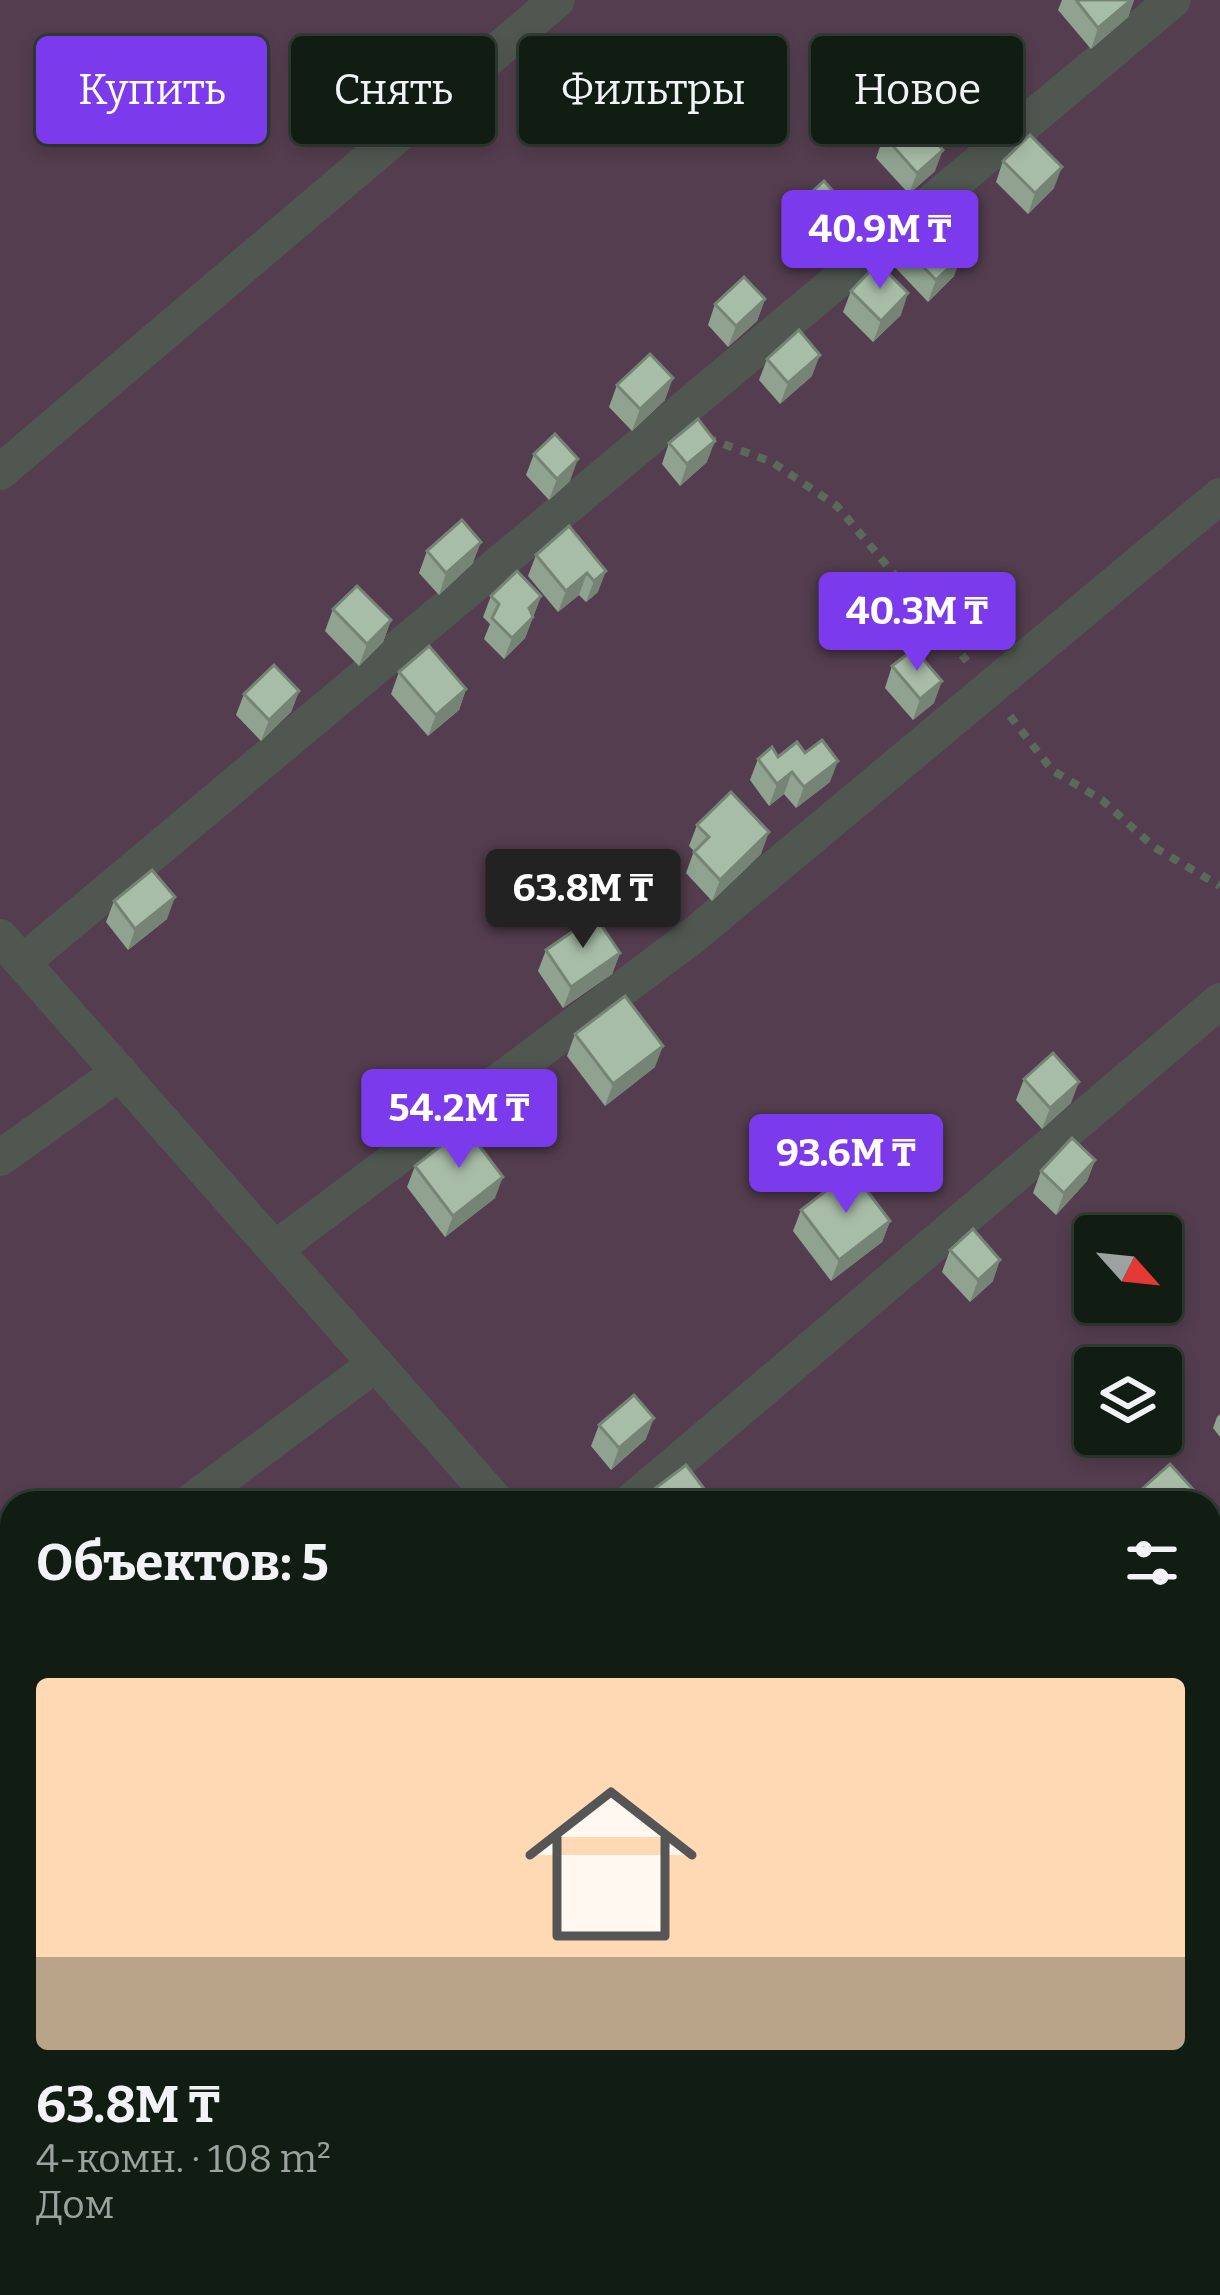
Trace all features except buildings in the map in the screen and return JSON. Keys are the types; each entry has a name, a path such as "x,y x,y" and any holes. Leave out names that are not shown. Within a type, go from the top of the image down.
{"street":[{"path":"0,472 557,0"},
{"path":"487,1491 12,949 667,423 1173,0"},
{"path":"275,1249 694,935 1220,496"},
{"path":"643,1491 1220,1001"},
{"path":"0,1159 120,1072"},
{"path":"205,1491 374,1366"}],"path":[{"path":"667,423 772,462 837,506 1052,770 1102,800 1154,847 1220,886"}],"shaded area":[{"path":"0,0 1220,0 1220,1491 0,1491"}]}
